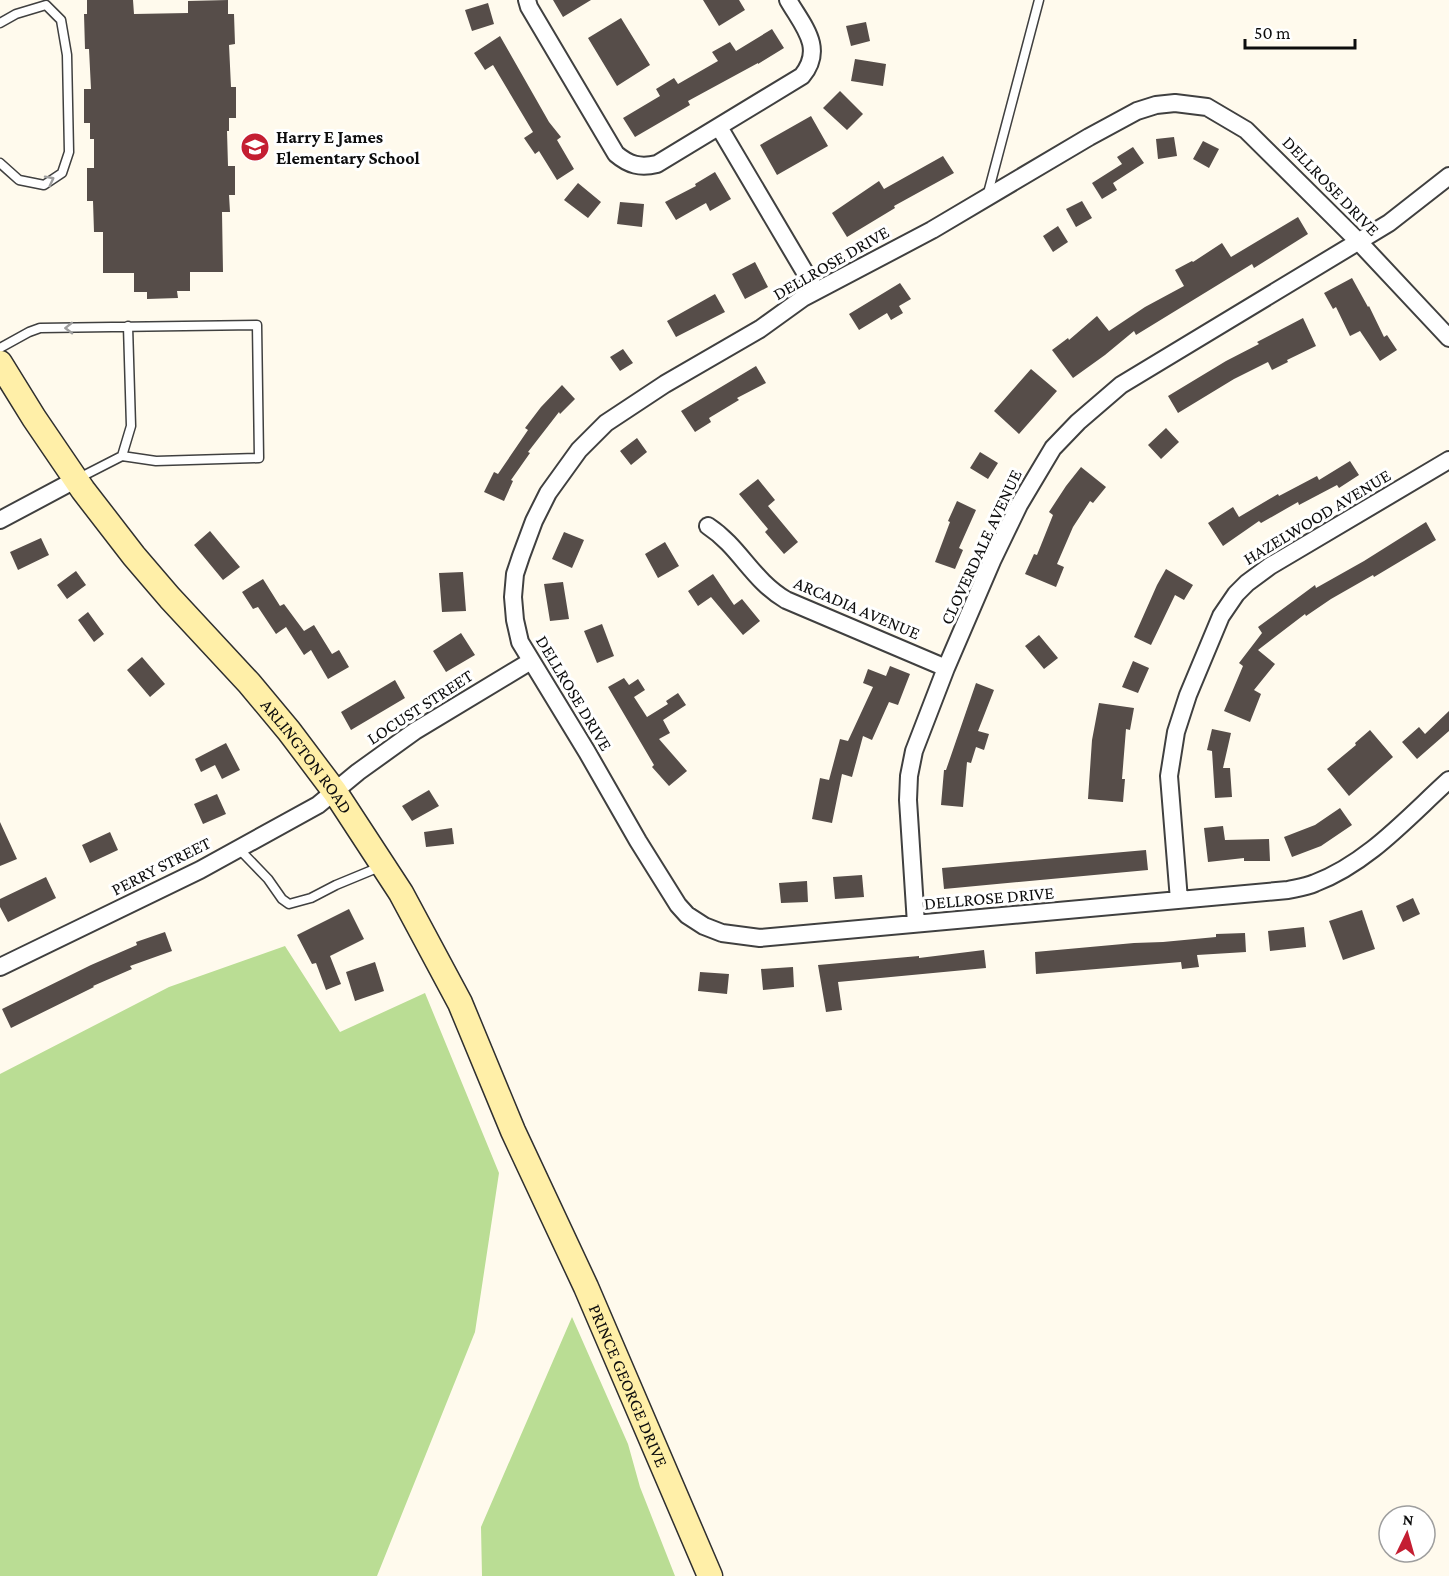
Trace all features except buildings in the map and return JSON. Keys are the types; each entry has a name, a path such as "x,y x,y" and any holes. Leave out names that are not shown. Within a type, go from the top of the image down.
{"main road":[{"name":"ARLINGTON ROAD","path":"0,363 75,480 134,556 249,683 289,731 335,792 384,866 422,929 460,1003 513,1131 543,1195"},
{"name":"PRINCE GEORGE DRIVE","path":"543,1195 604,1327 710,1576"}],"street":[{"path":"527,0 616,154 625,161 646,167 657,164 797,80 808,69 812,60 811,38 788,0"},
{"name":"DELLROSE DRIVE","path":"1449,338 1359,242 1246,130 1207,107 1166,104 1137,111 1089,136 932,230 816,291 760,329 665,384 606,423 569,462 534,520 515,574 513,597 520,642 678,905 687,915 704,926 739,937 760,938 1288,890 1314,884 1347,867 1369,852 1449,780"},
{"path":"719,127 816,291"},
{"name":"CLOVERDALE AVENUE","path":"916,924 908,800 909,776 917,742 992,561 1019,506 1053,448 1078,422 1121,385 1389,223 1449,176"},
{"name":"HAZELWOOD AVENUE","path":"1179,900 1170,800 1169,776 1172,751 1188,695 1221,616 1236,594 1270,566 1449,460"},
{"path":"0,520 75,480"},
{"name":"ARCADIA AVENUE","path":"708,526 729,542 758,579 771,591 786,600 946,668"},
{"name":"LOCUST STREET","path":"335,792 358,772 415,731 531,661"},
{"name":"PERRY STREET","path":"0,967 200,870 318,805 335,792"}],"lane":[{"path":"987,197 1039,0"},
{"path":"0,23 16,14 46,5 61,20 67,55 69,152 62,173 44,184 19,180 0,163"},
{"path":"0,348 40,328 258,325 259,458 156,461 122,456 75,480"},
{"path":"122,456 131,426 128,327"},
{"path":"238,848 268,879 282,899 289,904 311,898 336,885 384,866"}],"green space":[{"path":"285,946 340,1032 425,993 499,1173 475,1332 377,1576 0,1576 0,1074 169,987"},
{"path":"572,1317 628,1444 640,1487 675,1576 482,1576 481,1527"}],"place":[{"name":"Harry E James Elementary School","path":"255,147"}]}
